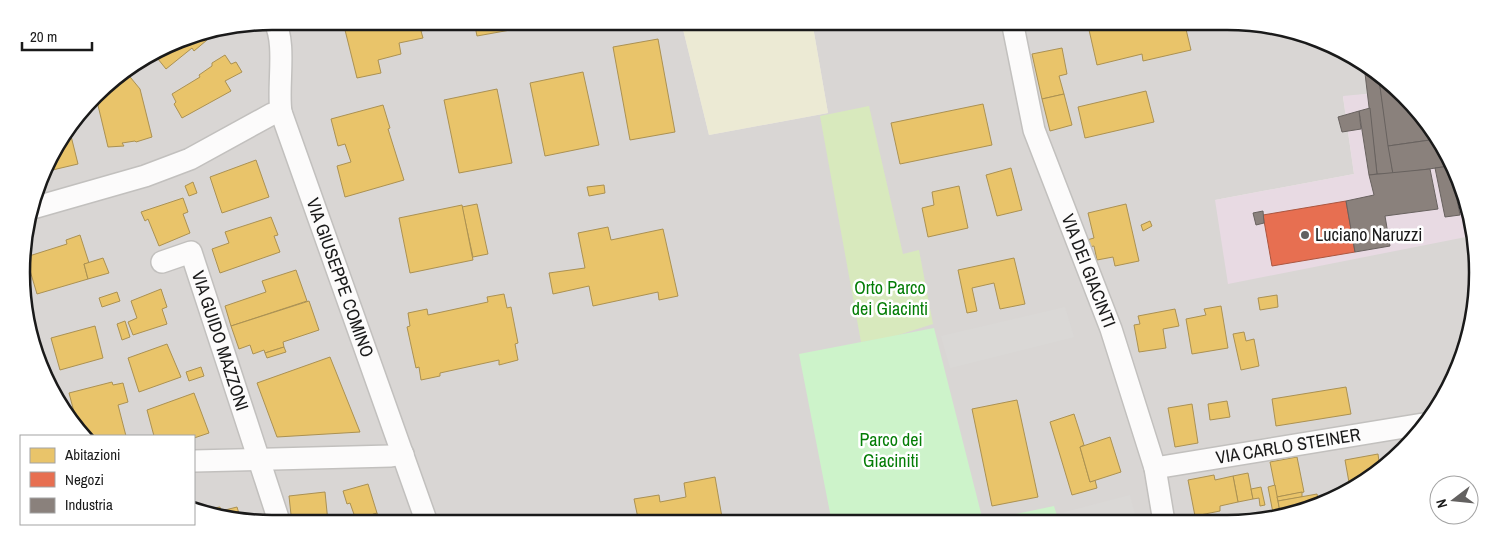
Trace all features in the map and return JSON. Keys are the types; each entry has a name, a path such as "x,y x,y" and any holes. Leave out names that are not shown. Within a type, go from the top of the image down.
{"street":[{"name":"VIA GIUSEPPE COMINO","path":"279,30 279,97 281,112 424,515"},
{"name":"VIA DEI GIACINTI","path":"1014,30 1034,130 1103,305 1155,468 1163,515"},
{"path":"39,206 145,176 190,159 272,114 281,112"},
{"name":"VIA GUIDO MAZZONI","path":"162,262 191,252 260,458"},
{"name":"VIA CARLO STEINER","path":"1155,468 1415,425"},
{"path":"195,461 391,456 403,454"},
{"path":"260,458 277,515"}],"shaded area":[{"path":"272,30 683,30 709,135 828,113 814,30 1226,30 1258,32 1289,38 1319,48 1348,62 1373,80 1375,93 1343,97 1354,174 1215,200 1466,237 1466,234 1467,241 1469,272 1467,304 1461,335 1451,365 1437,394 1409,432 1374,465 1348,483 1319,497 1274,510 1226,515 272,515 241,513 210,507 195,502 195,435 93,435 80,420 62,394 48,365 35,320 30,272 35,225 48,180 62,151 80,125 101,101 125,80 151,62 180,48 225,35"},
{"path":"683,30 814,30 828,113 709,135"},
{"path":"1373,80 1409,113 1437,151 1451,180 1461,210 1466,237 1228,284 1215,200 1354,174 1343,96 1375,93"},
{"path":"1065,307 1074,337 950,368 941,336"},
{"path":"1130,495 1135,515 1057,515"}],"green space":[{"name":"Orto Parco dei Giacinti","path":"869,106 903,254 919,250 933,324 892,337 861,342 820,116"},
{"name":"Parco dei Giaciniti","path":"934,328 981,515 830,515 799,354"},
{"name":"Parco dei Giaciniti","path":"1054,506 1057,515 1011,515"}],"building: Abitazioni":[{"path":"345,30 425,30 421,31 423,38 399,43 401,54 378,60 381,73 357,78"},
{"path":"476,30 510,30 477,36"},
{"path":"1089,30 1186,30 1191,50 1143,61 1142,54 1097,65"},
{"path":"658,39 675,132 630,140 613,47"},
{"path":"207,40 194,51 192,48 166,69 158,59 180,48"},
{"path":"1062,48 1067,74 1059,76 1064,94 1042,99 1032,54"},
{"path":"225,55 231,64 236,62 242,72 225,81 231,91 182,118 174,104 176,102 172,94 200,77 199,75 212,66 212,63"},
{"path":"583,72 599,145 545,156 530,83"},
{"path":"130,77 140,89 152,137 136,142 122,143 124,146 108,147 98,104"},
{"path":"497,89 512,163 459,173 444,100"},
{"path":"1146,91 1154,122 1085,138 1078,107"},
{"path":"1064,94 1072,125 1050,131 1042,99"},
{"path":"983,104 992,145 900,164 891,123"},
{"path":"383,105 390,128 388,129 404,180 345,197 337,166 351,162 345,144 338,146 331,119"},
{"path":"71,137 78,164 53,170"},
{"path":"256,160 269,197 222,213 210,177"},
{"path":"1011,168 1022,210 997,216 986,175"},
{"path":"193,182 197,193 189,196 185,186"},
{"path":"604,185 605,193 589,196 587,187"},
{"path":"959,186 968,228 928,237 922,208 934,205 932,192"},
{"path":"183,198 188,212 183,214 190,233 159,246 148,219 145,221 141,212"},
{"path":"477,204 488,254 473,257 462,207"},
{"path":"1126,204 1139,261 1115,266 1113,257 1097,260 1094,246 1089,247 1087,240 1094,238 1088,213"},
{"path":"462,205 473,260 410,273 399,218"},
{"path":"271,217 278,235 274,236 280,252 220,273 212,249 229,243 225,232"},
{"path":"1150,221 1152,226 1143,231 1141,225"},
{"path":"608,227 611,240 663,229 678,296 659,300 658,292 593,306 589,286 553,294 549,273 585,268 578,233"},
{"path":"80,235 89,263 84,264 88,279 37,294 30,271 31,255 67,244 66,240"},
{"path":"103,258 109,273 88,279 84,264"},
{"path":"1014,258 1025,304 1000,309 994,283 972,288 977,311 967,313 958,270"},
{"path":"296,270 307,301 231,326 225,306 266,292 262,281"},
{"path":"161,289 167,307 162,309 167,324 133,335 128,322 137,318 131,301"},
{"path":"117,292 120,301 102,307 99,298"},
{"path":"504,294 507,308 511,307 518,343 515,344 518,360 499,365 499,360 440,373 440,376 421,380 419,367 416,368 407,327 410,326 408,313 427,309 428,315 488,302 487,297"},
{"path":"1277,295 1278,307 1260,310 1258,298"},
{"path":"309,301 319,330 283,342 284,347 265,353 264,350 253,354 250,345 239,349 231,326"},
{"path":"1221,306 1228,348 1192,354 1186,319 1206,315 1204,309"},
{"path":"1175,309 1179,326 1163,329 1166,348 1139,352 1134,325 1140,324 1138,316"},
{"path":"125,321 130,337 122,340 117,324"},
{"path":"95,326 103,358 60,370 51,338"},
{"path":"1244,332 1246,341 1254,339 1259,366 1241,370 1233,334"},
{"path":"167,344 181,377 139,392 128,358"},
{"path":"284,347 286,352 267,358 265,353"},
{"path":"330,357 360,432 277,437 257,383"},
{"path":"201,367 204,376 189,381 186,372"},
{"path":"112,382 113,385 123,383 128,402 118,405 126,435 93,435 74,411 69,393"},
{"path":"1346,387 1351,414 1276,426 1272,399"},
{"path":"194,393 209,433 195,438 195,435 154,435 147,410"},
{"path":"1017,400 1038,497 992,506 972,409"},
{"path":"1227,401 1230,417 1210,420 1208,404"},
{"path":"1192,404 1198,443 1175,447 1168,408"},
{"path":"1074,414 1084,445 1080,447 1090,482 1095,480 1097,488 1072,495 1050,422"},
{"path":"1110,437 1121,472 1090,482 1080,447"},
{"path":"1378,454 1379,461 1349,482 1345,460"},
{"path":"1297,457 1304,492 1277,497 1270,462"},
{"path":"1248,473 1253,499 1238,502 1233,476"},
{"path":"1214,475 1215,480 1233,476 1238,502 1220,506 1220,511 1195,515 1188,480"},
{"path":"715,477 722,515 637,515 634,499 659,495 660,502 686,497 684,483"},
{"path":"368,484 377,513 354,515 350,503 347,504 343,491"},
{"path":"1275,485 1279,509 1272,510 1268,487"},
{"path":"1261,487 1265,505 1260,506 1259,498 1253,499 1251,489"},
{"path":"325,492 327,515 291,515 289,496"},
{"path":"1302,492 1302,497 1278,501 1277,497"},
{"path":"1317,494 1318,497 1279,509 1278,501"},
{"path":"237,507 239,513 225,510"}],"building: Negozi":[{"path":"1346,201 1355,252 1272,266 1263,215"}],"building: Industria":[{"path":"1365,74 1380,85 1393,174 1377,174"},
{"path":"1380,85 1409,113 1429,140 1388,146"},
{"path":"1370,108 1377,174 1369,175 1359,111"},
{"path":"1359,111 1361,129 1342,132 1338,117"},
{"path":"1429,140 1445,167 1393,174 1388,146"},
{"path":"1445,167 1456,194 1460,215 1445,217 1435,168"},
{"path":"1430,169 1438,209 1385,216 1390,246 1355,252 1346,201 1374,195 1369,175"},
{"path":"1263,211 1264,223 1256,225 1253,213"}],"place":[{"name":"Luciano Naruzzi","path":"1305,235"}]}
